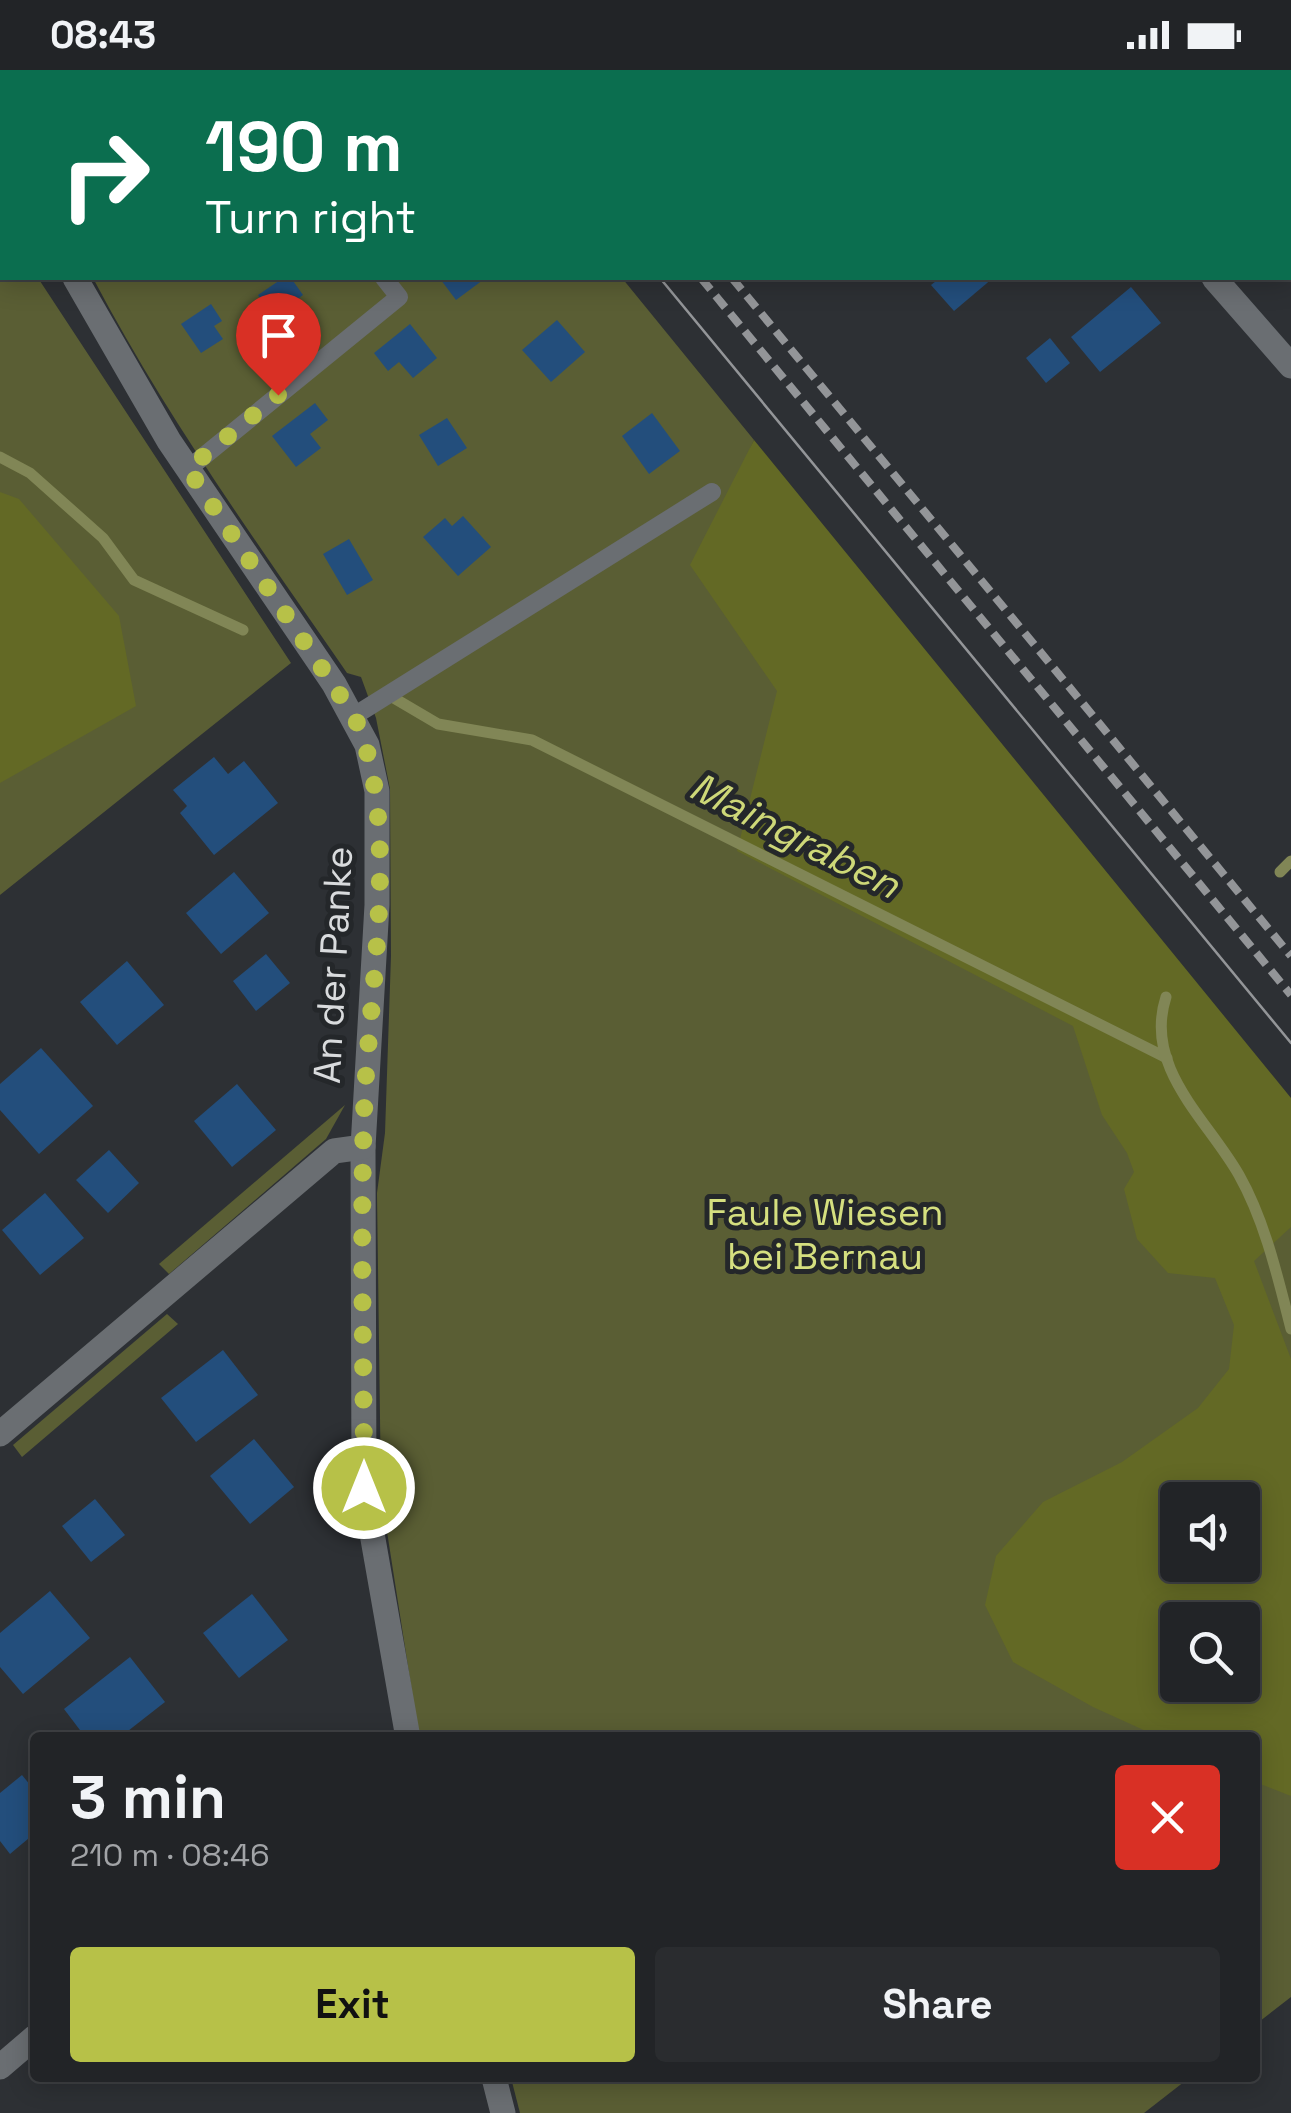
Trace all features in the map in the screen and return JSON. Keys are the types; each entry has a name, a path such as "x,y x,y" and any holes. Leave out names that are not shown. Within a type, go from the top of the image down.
{"street":[{"name":"An der Panke","path":"76,280 188,469 363,711 377,792 377,905 363,1148 364,1488 407,1732"},
{"path":"1216,280 1291,366"},
{"path":"0,1434 334,1151 363,1148"},
{"path":"0,2067 30,2042"},
{"path":"495,2082 503,2113"}],"lane":[{"path":"188,469 399,297 386,280"},
{"path":"363,711 712,492"}],"green space":[{"path":"0,280 39,280 291,663 0,895"},
{"name":"Faule Wiesen bei Bernau","path":"94,280 624,280 754,440 747,456 1291,1107 1291,1997 1260,2021 1260,1732 418,1732 381,1493 377,1193 385,1133 391,956 390,789 376,718 361,677 347,673 214,479"},
{"path":"754,440 1291,1098 1291,1227 1254,1261 1291,1359 1291,1796 1260,1784 1260,1732 1148,1732 1093,1707 1013,1662 985,1605 996,1556 1043,1502 1122,1462 1198,1408 1229,1369 1234,1325 1215,1278 1168,1273 1137,1239 1124,1189 1134,1172 1127,1153 1102,1115 1073,1026 737,851 777,691 690,565"},
{"path":"0,492 19,499 119,616 136,706 0,783"},
{"path":"345,1105 326,1139 169,1274 159,1264"},
{"path":"167,1314 178,1324 22,1457 13,1445"},
{"path":"512,2082 1184,2082 1144,2113 520,2113"}],"building":[{"path":"280,280 292,280 303,295 273,317 258,295"},
{"path":"441,280 483,280 456,300"},
{"path":"937,280 991,280 954,311 931,285"},
{"path":"1131,287 1161,323 1100,372 1071,337"},
{"path":"211,304 222,321 214,326 223,339 201,353 181,324"},
{"path":"557,320 585,352 551,382 522,350"},
{"path":"410,324 437,358 413,378 399,362 388,371 374,353"},
{"path":"1050,338 1070,363 1046,383 1026,358"},
{"path":"315,403 328,420 310,434 321,448 296,467 272,436"},
{"path":"652,413 680,451 649,474 622,436"},
{"path":"447,418 467,448 438,466 419,435"},
{"path":"463,516 491,547 458,576 423,537 445,518 452,526"},
{"path":"349,539 373,580 347,595 323,554"},
{"path":"214,757 228,774 244,761 278,803 214,855 180,813 187,806 173,790"},
{"path":"234,872 269,913 221,954 186,913"},
{"path":"266,954 290,983 256,1011 233,981"},
{"path":"127,961 164,1005 117,1045 80,1002"},
{"path":"41,1048 93,1106 39,1154 0,1110 0,1084"},
{"path":"237,1084 276,1130 232,1167 194,1121"},
{"path":"109,1150 139,1183 108,1213 76,1180"},
{"path":"45,1193 84,1238 40,1275 2,1230"},
{"path":"223,1350 258,1395 196,1442 161,1398"},
{"path":"254,1439 294,1487 250,1524 210,1476"},
{"path":"95,1499 125,1535 91,1562 62,1526"},
{"path":"50,1591 90,1638 23,1694 0,1667 0,1633"},
{"path":"252,1594 288,1640 239,1678 203,1633"},
{"path":"130,1657 165,1702 127,1732 81,1732 64,1709"},
{"path":"22,1775 30,1785 30,1837 10,1854 0,1841 0,1793"}],"waterway":[{"name":"Maingraben","path":"0,457 30,473 103,538 134,580 243,630"},
{"name":"Maingraben","path":"387,694 438,724 532,740 1167,1058"},
{"path":"1280,872 1291,861"},
{"path":"1166,997 1161,1023 1163,1047 1171,1070 1248,1193 1270,1250 1291,1329"}],"tram line":[{"path":"662,280 1291,1043"}],"railway":[{"path":"703,280 1291,995"},
{"path":"734,280 1291,956"}],"route":[{"path":"278,395 188,469 354,716 368,745 377,792 377,905 363,1148 364,1488"}]}
